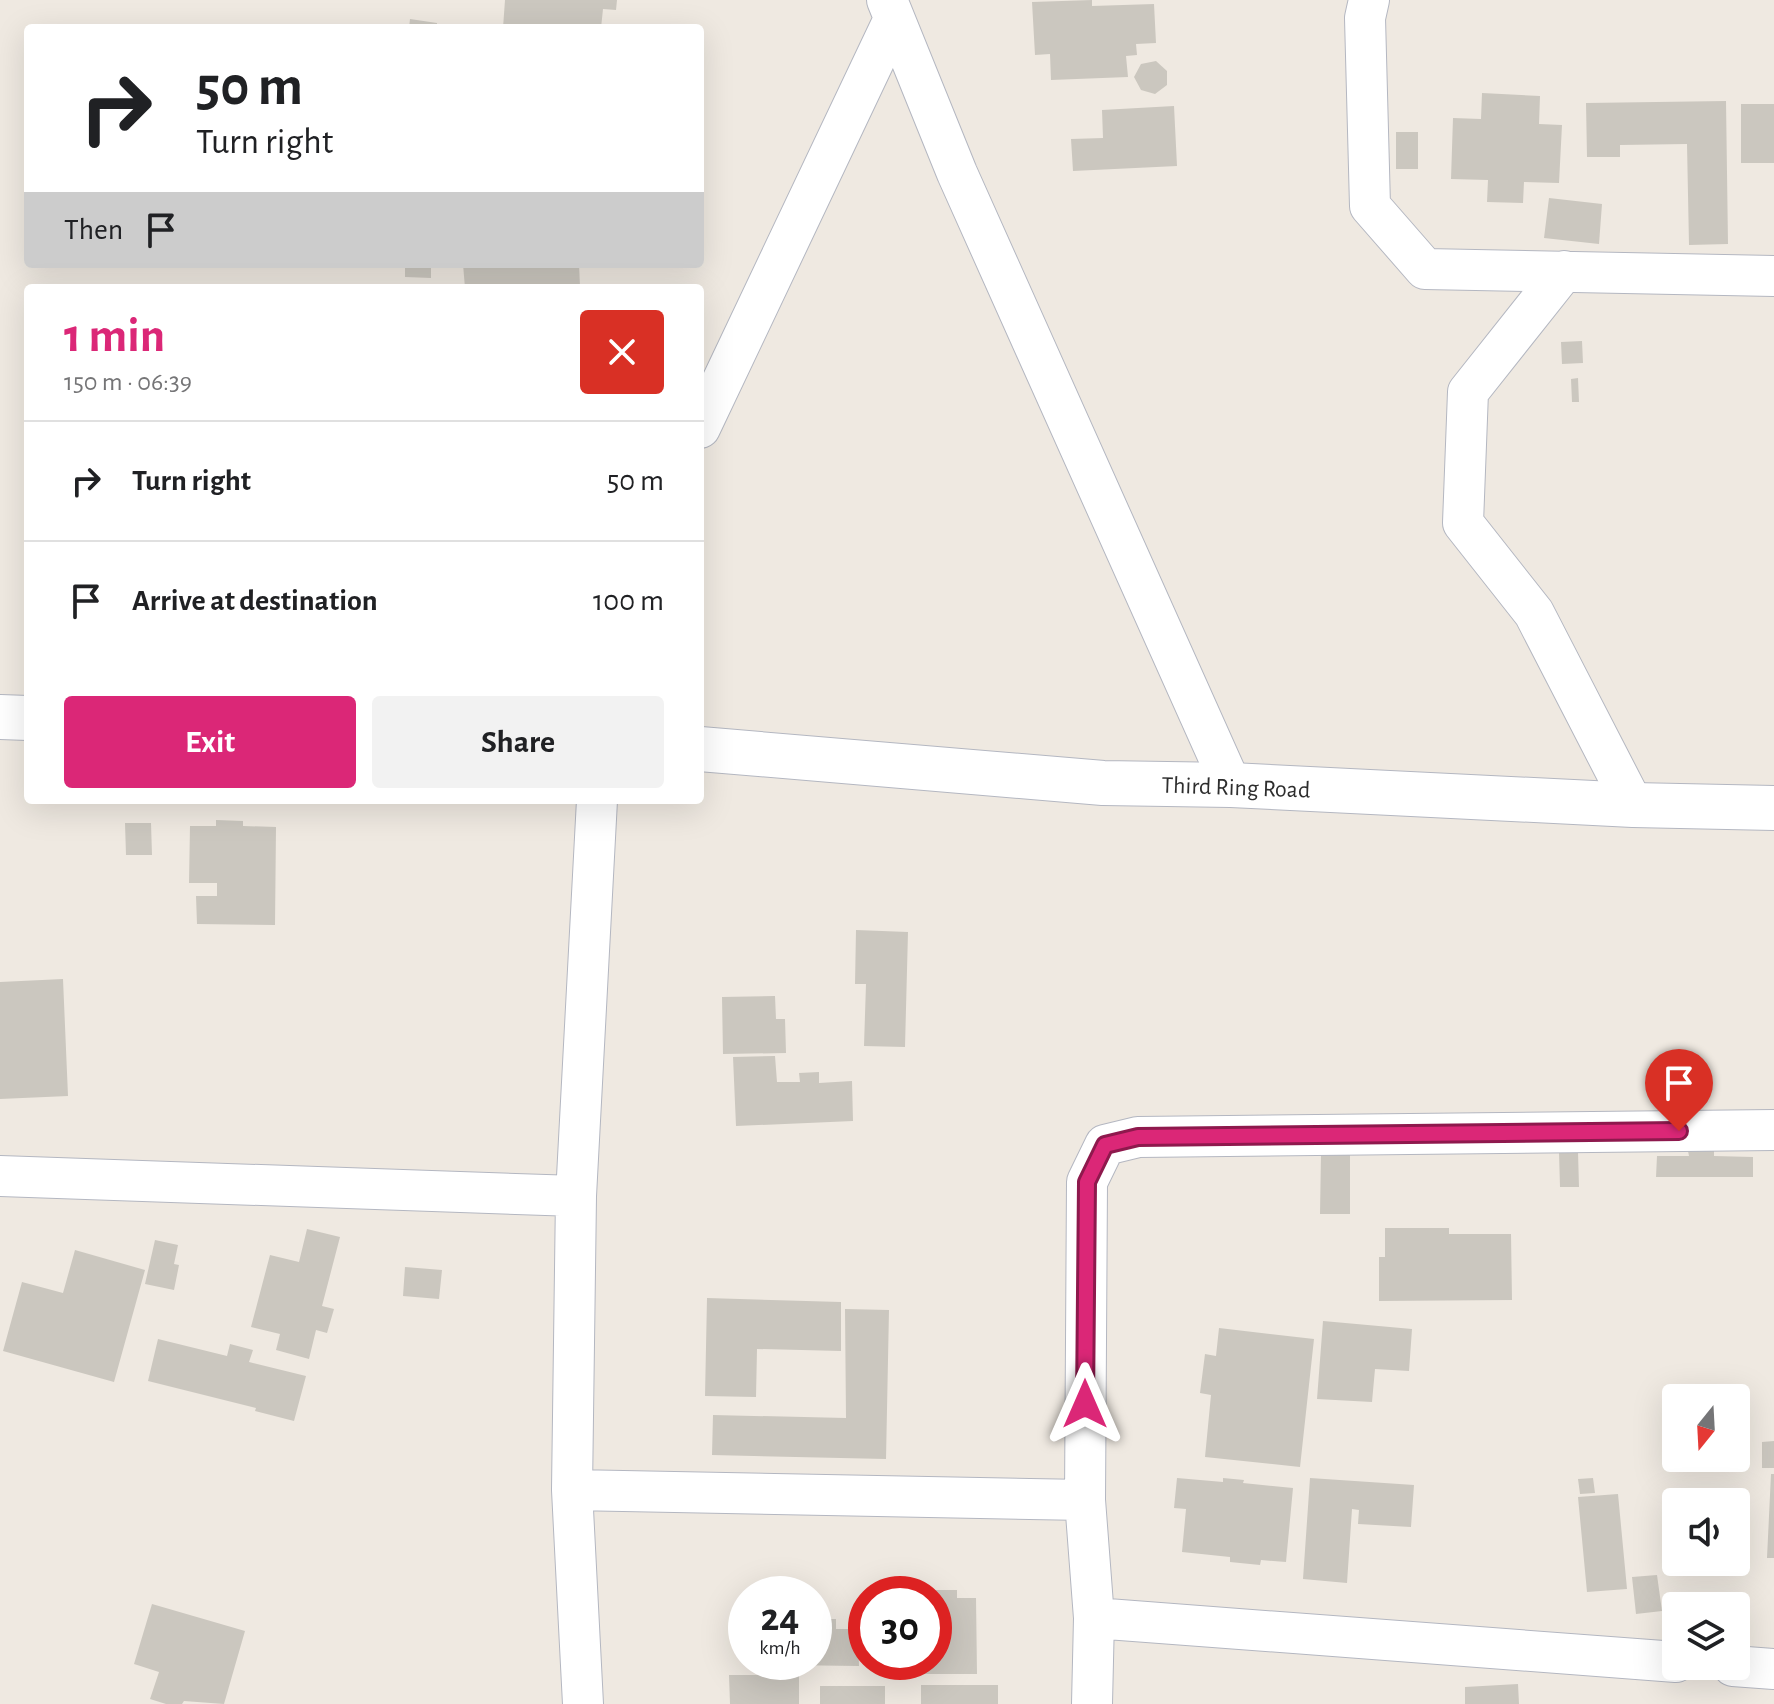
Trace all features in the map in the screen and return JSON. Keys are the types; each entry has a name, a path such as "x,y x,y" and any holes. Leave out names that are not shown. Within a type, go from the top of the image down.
{"street":[{"path":"1369,0 1365,18 1370,206 1425,269 1774,276"},
{"path":"704,419 890,10"},
{"path":"890,10 957,173 1231,785"},
{"path":"1564,271 1468,392 1463,523 1534,613 1633,805"},
{"path":"0,717 24,718"},
{"name":"Third Ring Road","path":"704,749 1103,783 1231,785 1633,805 1774,808"},
{"path":"583,1704 572,1490 576,1196 597,804"},
{"path":"1092,1704 1094,1618 1085,1500 1087,1182 1105,1145 1138,1137 1774,1130"},
{"path":"0,1176 576,1196"},
{"path":"572,1490 1085,1500"},
{"path":"1094,1618 1662,1661"},
{"path":"1750,1667 1774,1669"}],"building":[{"path":"505,0 617,0 616,10 603,9 601,24 503,24"},
{"path":"1092,0 1092,6 1154,4 1156,43 1136,44 1137,55 1126,56 1128,77 1051,80 1050,54 1035,55 1032,2"},
{"path":"410,19 437,23 437,24 409,24"},
{"path":"1156,61 1167,71 1167,85 1155,94 1141,90 1134,77 1141,64"},
{"path":"1482,93 1540,96 1539,124 1562,125 1559,183 1524,182 1523,203 1487,202 1488,180 1451,179 1453,118 1481,119"},
{"path":"1726,101 1728,244 1689,245 1687,144 1620,145 1620,157 1587,157 1586,103"},
{"path":"1741,104 1774,104 1774,163 1741,163"},
{"path":"1174,106 1177,166 1073,171 1071,139 1103,138 1102,110"},
{"path":"1396,132 1418,132 1418,169 1396,169"},
{"path":"1549,198 1602,204 1599,244 1544,238"},
{"path":"405,268 431,268 431,278 405,277"},
{"path":"463,268 579,268 580,284 465,284"},
{"path":"1582,341 1583,363 1562,364 1561,342"},
{"path":"1578,378 1579,402 1572,402 1571,379"},
{"path":"216,820 243,821 243,826 276,827 275,925 197,924 196,896 217,896 217,883 189,883 190,826 216,826"},
{"path":"125,823 151,823 152,855 126,855"},
{"path":"856,930 908,932 905,1047 864,1046 866,984 855,984"},
{"path":"63,979 68,1096 0,1099 0,982"},
{"path":"775,996 776,1019 785,1019 786,1053 723,1054 722,997"},
{"path":"775,1056 777,1082 800,1082 799,1073 819,1072 819,1083 852,1081 853,1121 736,1126 733,1057"},
{"path":"1688,1151 1714,1151 1714,1156 1753,1157 1753,1177 1656,1177 1657,1156 1689,1156"},
{"path":"1559,1152 1578,1152 1579,1187 1560,1187"},
{"path":"1321,1154 1350,1155 1350,1214 1320,1214"},
{"path":"1385,1228 1449,1228 1449,1234 1511,1234 1512,1300 1379,1301 1379,1257 1385,1257"},
{"path":"307,1229 340,1237 322,1306 334,1309 327,1333 316,1330 309,1359 276,1350 280,1334 251,1327 270,1255 299,1262"},
{"path":"155,1240 178,1245 174,1264 179,1265 174,1290 145,1284"},
{"path":"75,1250 145,1270 114,1382 3,1351 22,1282 63,1293"},
{"path":"405,1267 442,1270 439,1299 403,1296"},
{"path":"707,1298 841,1302 841,1351 757,1349 756,1397 705,1396"},
{"path":"845,1309 889,1310 886,1459 712,1455 713,1415 846,1418"},
{"path":"1323,1321 1412,1329 1409,1371 1375,1369 1372,1402 1317,1399"},
{"path":"1219,1328 1314,1339 1300,1467 1205,1457 1211,1395 1200,1393 1205,1354 1216,1356"},
{"path":"158,1339 227,1356 230,1344 253,1350 249,1362 306,1376 294,1421 255,1411 256,1408 148,1381"},
{"path":"1774,1441 1774,1468 1762,1468 1762,1442"},
{"path":"1771,1474 1774,1474 1774,1558 1767,1558"},
{"path":"1177,1478 1223,1482 1223,1478 1293,1488 1286,1562 1261,1560 1260,1565 1230,1562 1230,1557 1182,1552 1186,1509 1174,1508"},
{"path":"1310,1478 1414,1485 1411,1527 1358,1524 1359,1510 1352,1509 1347,1583 1303,1579"},
{"path":"1593,1478 1595,1493 1580,1494 1578,1479"},
{"path":"1618,1494 1627,1589 1587,1592 1578,1497"},
{"path":"1657,1575 1662,1611 1636,1614 1632,1577"},
{"path":"952,1590 957,1590 957,1598 976,1598 977,1674 952,1674"},
{"path":"152,1604 245,1631 224,1704 184,1701 182,1704 166,1704 150,1699 159,1672 134,1664"},
{"path":"832,1619 836,1619 836,1629 848,1629 848,1666 832,1666"},
{"path":"729,1680 799,1680 799,1704 730,1704"},
{"path":"1518,1684 1519,1704 1465,1704 1465,1687"},
{"path":"921,1685 998,1685 998,1704 921,1704"},
{"path":"820,1686 885,1686 885,1704 820,1704"}],"route":[{"path":"1085,1404 1087,1182 1105,1145 1138,1137 1679,1131"}]}
